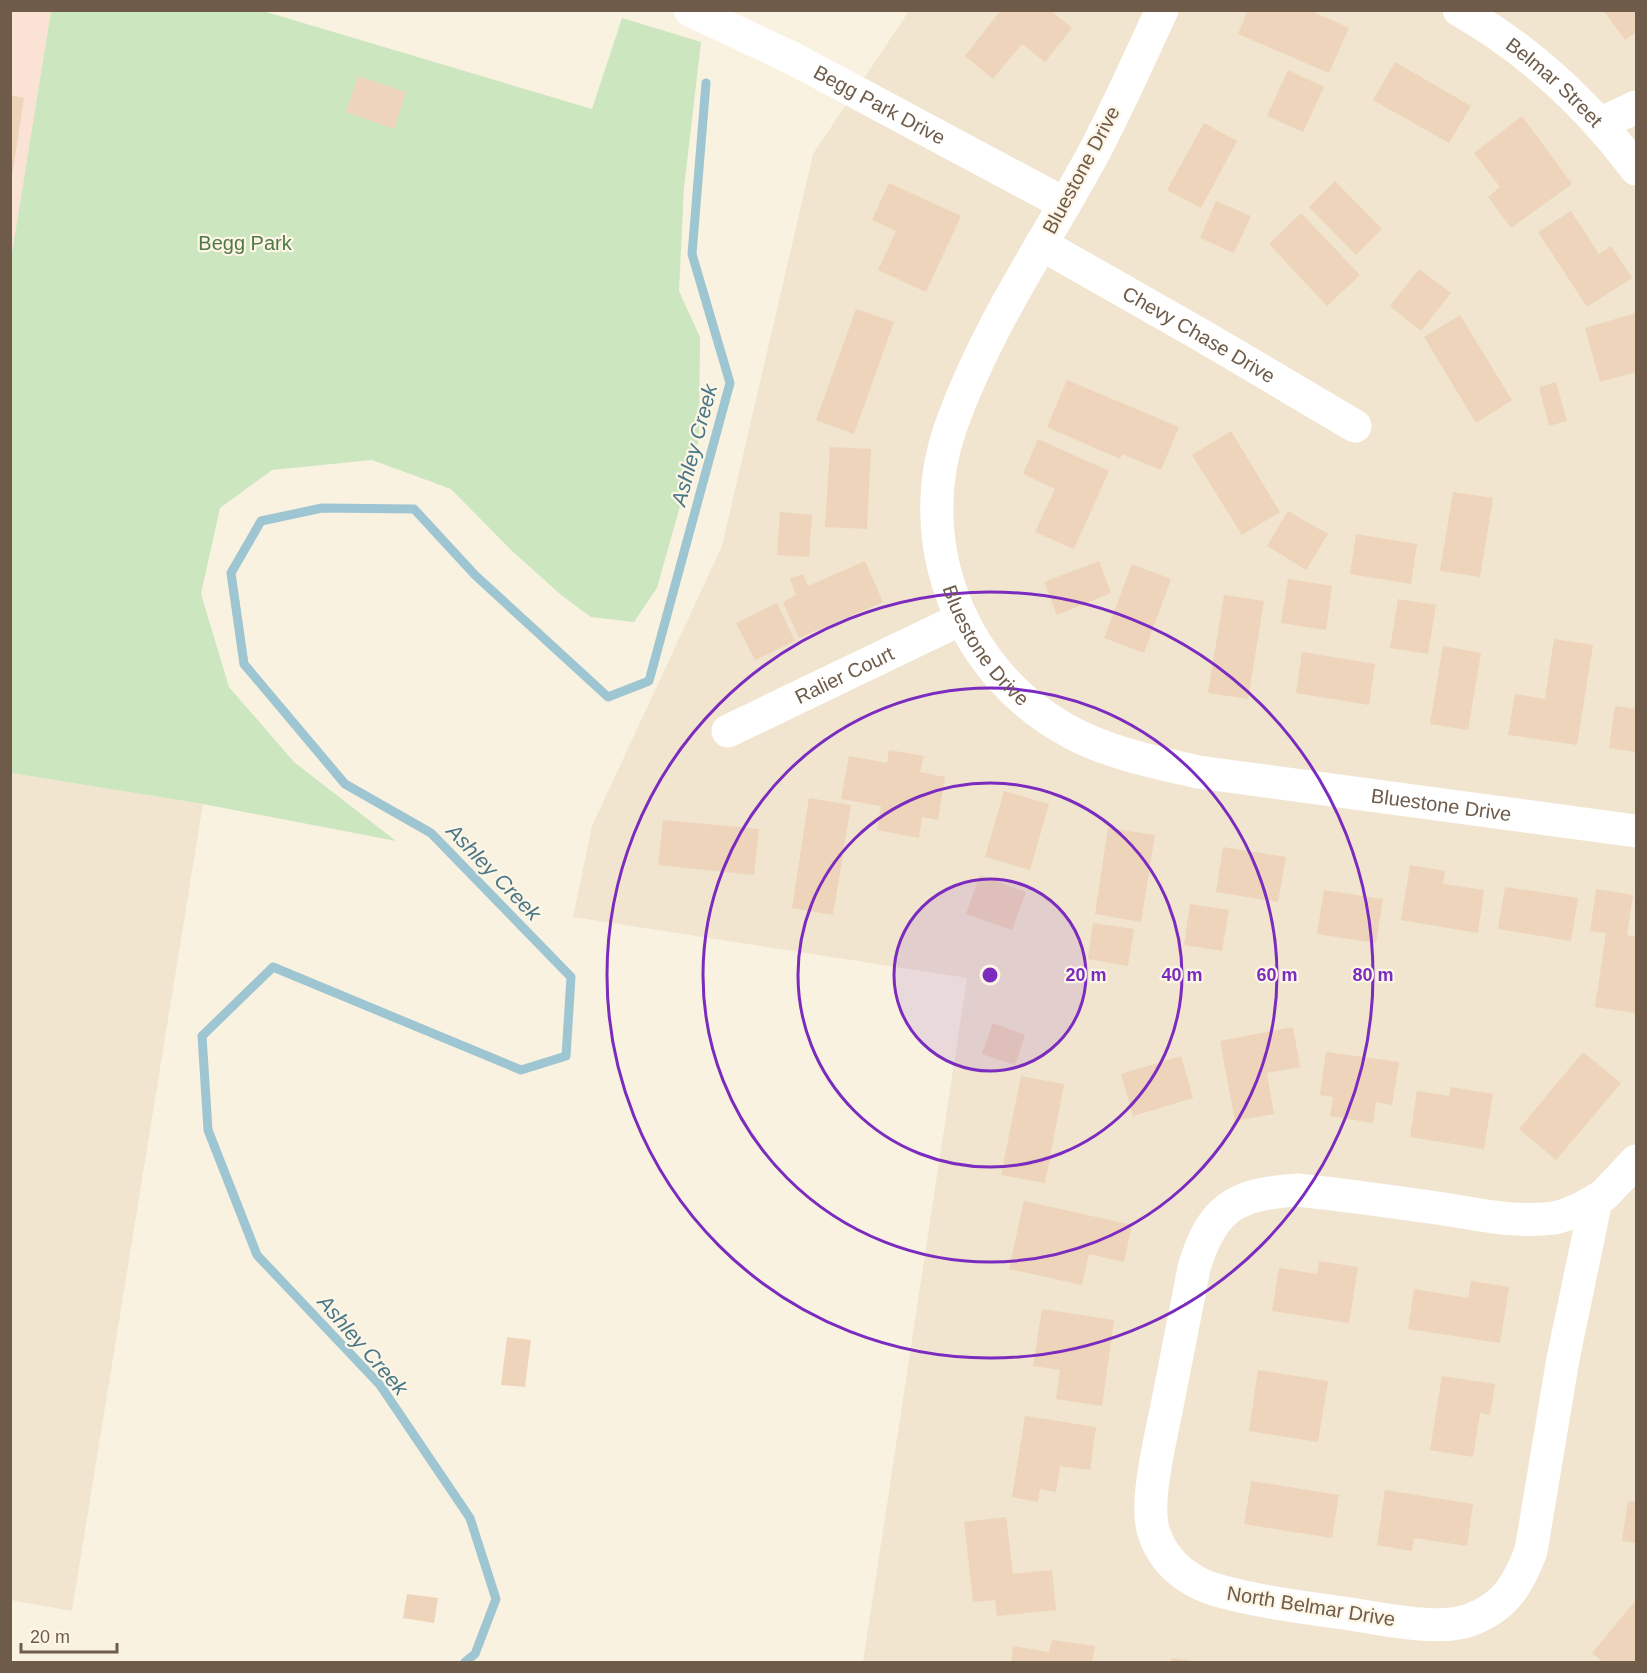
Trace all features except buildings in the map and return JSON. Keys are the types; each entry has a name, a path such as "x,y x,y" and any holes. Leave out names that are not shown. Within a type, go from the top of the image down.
{"street":[{"name":"Begg Park Drive","path":"690,10 794,59 1065,204"},
{"name":"Bluestone Drive","path":"1162,10 1092,156 1012,292 972,371 950,429 942,458 938,488 939,548 945,576 962,619 982,654 1001,678 1047,719 1074,734 1134,757 1198,772 1636,831"},
{"name":"Belmar Street","path":"1460,10 1523,53 1573,95 1617,143 1636,169"},
{"path":"1600,124 1636,107"},
{"name":"Chevy Chase Drive","path":"1041,244 1212,341 1354,426"},
{"name":"Ralier Court","path":"728,731 962,619"},
{"name":"North Belmar Drive","path":"1596,1200 1563,1359 1531,1551 1522,1575 1509,1596 1490,1611 1468,1621 1442,1625 1416,1623 1264,1602 1217,1591 1195,1581 1176,1568 1161,1551 1153,1530 1150,1507 1194,1268 1207,1234 1213,1224 1229,1208 1248,1197 1298,1190 1355,1196 1500,1218 1527,1220 1555,1218 1581,1209 1604,1195 1636,1161"}],"shaded area":[{"path":"11,11 51,11 11,259"},
{"path":"909,11 1636,11 1636,1662 863,1662 967,978 573,917 592,826 722,546 813,154"},
{"path":"10,773 203,804 72,1611 11,1600"}],"green space":[{"name":"Begg Park","path":"51,11 263,11 592,109 622,18 701,42 684,188 679,291 700,337 699,439 657,588 634,622 591,617 561,595 511,550 451,489 372,460 272,470 220,508 201,594 229,687 294,762 396,841 203,804 11,773 11,259"}],"waterway":[{"name":"Ashley Creek","path":"465,1662 475,1654 496,1599 470,1518 380,1385 257,1255 208,1130 202,1036 273,967 521,1070 566,1056 571,977 431,833 345,784 244,664 231,573 261,521 322,508 414,509 475,575 608,697 649,681 730,383 692,254 706,83"}]}
